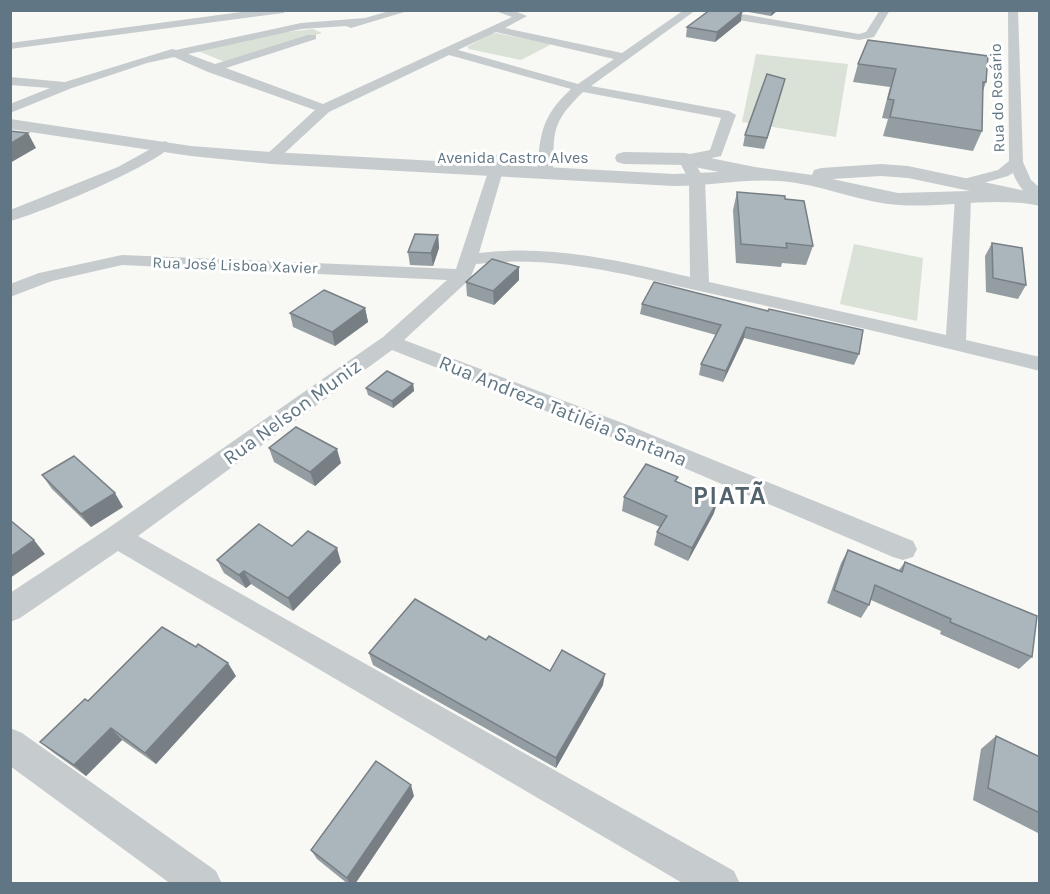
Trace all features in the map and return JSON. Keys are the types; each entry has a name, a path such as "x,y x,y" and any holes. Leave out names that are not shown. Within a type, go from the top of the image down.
{"street":[{"path":"10,46 132,32 283,10"},
{"path":"212,69 406,10"},
{"path":"271,158 324,109 522,16 498,10"},
{"path":"546,165 553,117 580,88 691,10"},
{"path":"699,10 859,37 870,35 885,10"},
{"name":"Rua do Rosário","path":"963,191 1002,173 1016,162 1013,10"},
{"path":"10,109 68,85 144,60 301,26 367,21"},
{"path":"321,24 336,30"},
{"path":"495,29 623,57"},
{"path":"132,32 212,69 324,109"},
{"path":"516,69 561,44"},
{"path":"449,51 580,88 729,115 716,153"},
{"path":"10,81 68,85"},
{"path":"10,97 30,83"},
{"name":"Avenida Castro Alves","path":"10,124 161,149"},
{"name":"Avenida Castro Alves","path":"10,135 271,158 546,165 697,180 755,173"},
{"path":"10,216 123,170 161,149"},
{"path":"700,278 697,180 685,159 716,153 755,173"},
{"name":"Avenida Castro Alves","path":"546,165 581,157"},
{"name":"Avenida Castro Alves","path":"604,158 685,159 755,173 855,181 898,199 942,199 963,191"},
{"path":"1016,162 1024,182 1040,198"},
{"path":"467,267 498,164"},
{"name":"Avenida Castro Alves","path":"855,181 881,170 935,178 963,191 1040,198"},
{"path":"935,178 951,193 942,199"},
{"path":"956,344 963,191"},
{"name":"Rua José Lisboa Xavier","path":"10,291 46,277 122,260 467,267 494,255 544,255 700,278 1040,364"},
{"name":"Rua Nelson Muniz","path":"10,609 117,537 390,342 467,267"},
{"name":"Rua Andreza Tatiléia Santana","path":"390,342 617,430 903,549"},
{"path":"117,537 711,881"},
{"path":"10,745 201,883"}],"shaded area":[{"path":"313,29 322,33 225,62 198,51 278,33"},
{"path":"496,33 550,45 521,60 467,47"},
{"path":"756,54 848,64 836,137 742,122"},
{"path":"854,244 923,258 917,321 840,304"}],"building":[{"path":"710,10 742,12 717,32 687,27"},
{"path":"868,40 988,56 986,82 983,82 982,131 890,117 894,100 888,99 896,69 858,64"},
{"path":"767,74 785,79 767,138 745,135"},
{"path":"10,131 28,133 10,144"},
{"path":"737,192 785,196 785,199 804,201 813,246 786,243 787,248 741,244"},
{"path":"415,234 438,235 431,253 408,252"},
{"path":"992,243 1022,248 1026,285 993,278"},
{"path":"492,259 519,267 493,291 466,282"},
{"path":"654,282 768,311 769,309 863,330 859,354 746,327 726,371 701,364 721,325 642,304"},
{"path":"324,290 365,308 332,332 290,313"},
{"path":"387,371 413,384 392,401 366,388"},
{"path":"296,427 337,449 310,472 269,448"},
{"path":"74,456 115,493 81,514 42,475"},
{"path":"646,464 678,477 675,481 718,500 692,548 657,532 667,516 624,497"},
{"path":"10,520 34,540 10,557"},
{"path":"259,524 292,546 308,531 337,548 288,598 244,571 239,575 217,560"},
{"path":"848,550 902,572 905,562 1037,616 1032,657 950,622 951,619 875,585 869,605 834,590"},
{"path":"415,599 486,640 489,636 550,671 562,650 605,674 556,758 369,653"},
{"path":"162,627 196,647 198,644 228,663 145,753 111,728 74,765 40,742 85,699 88,701"},
{"path":"996,736 1040,757 1040,813 988,788"},
{"path":"376,761 411,785 347,878 311,850"}],"district":[{"name":"PIATÃ","path":"730,495"}]}
